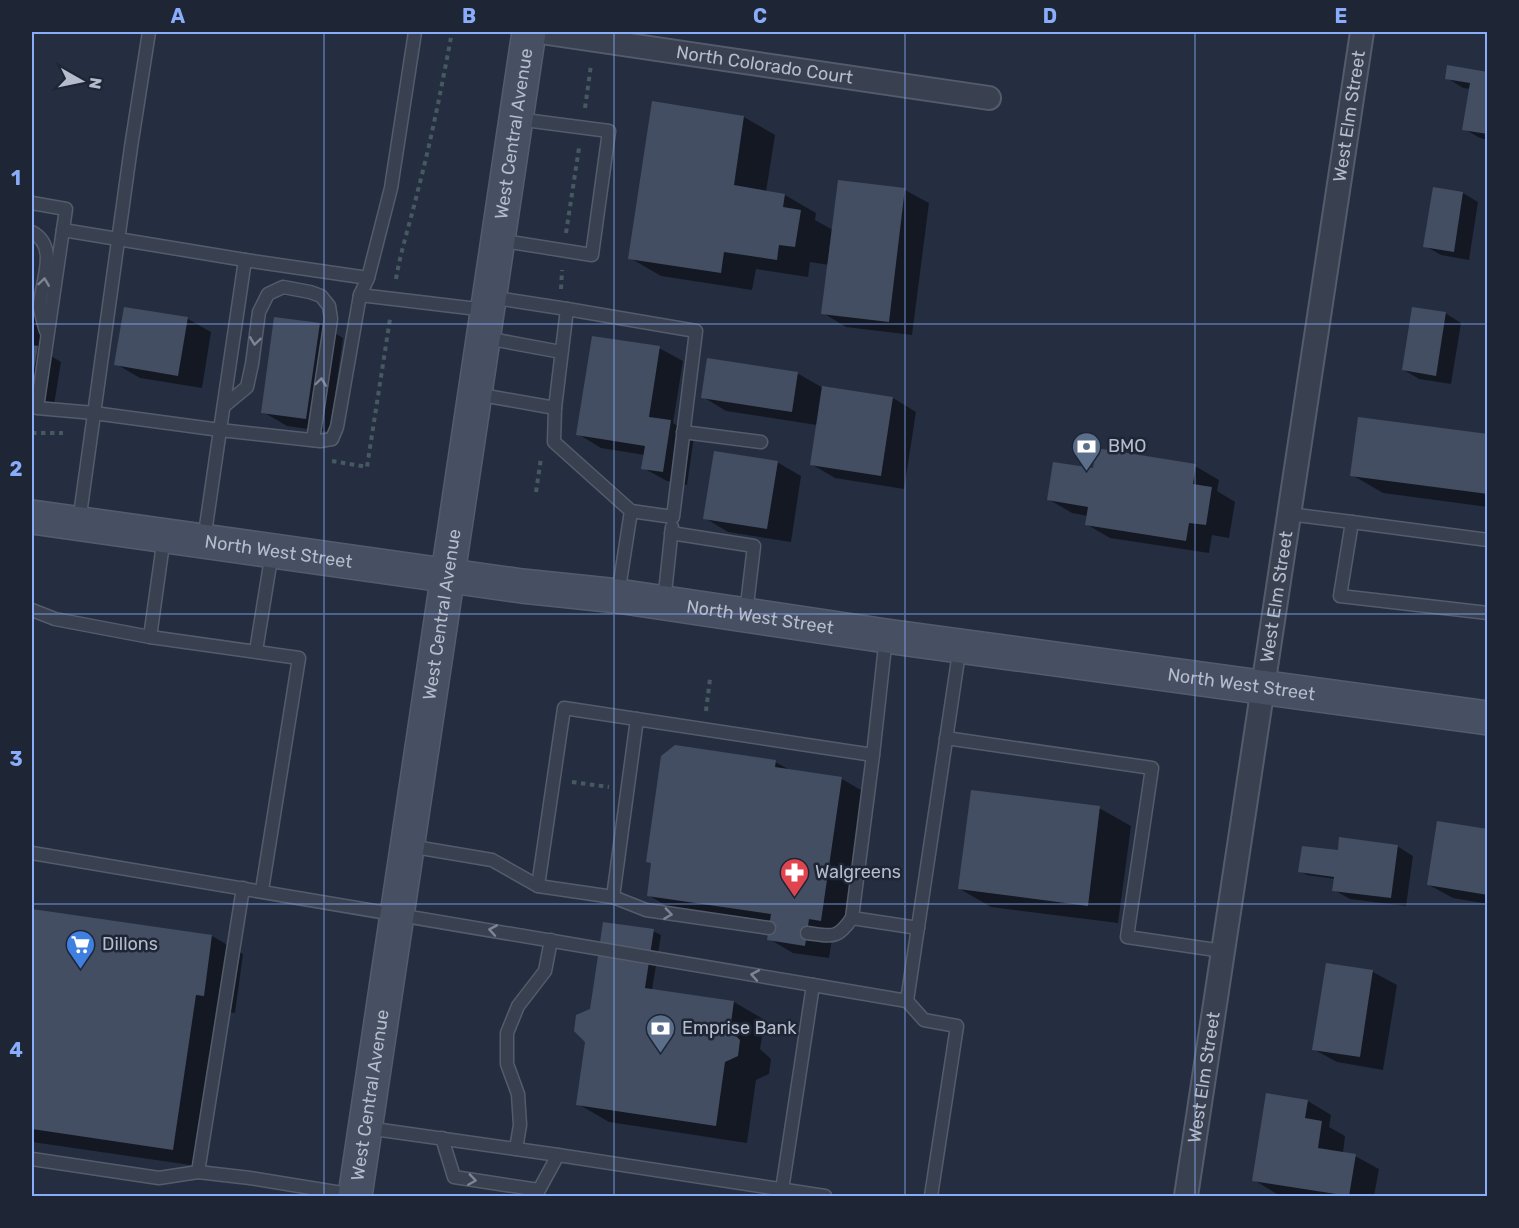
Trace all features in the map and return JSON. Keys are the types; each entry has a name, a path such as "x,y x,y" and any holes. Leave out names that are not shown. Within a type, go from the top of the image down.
{"main road":[{"name":"West Central Avenue","path":"355,1196 529,32"},
{"name":"North West Street","path":"32,517 447,576 618,596 886,636 1488,718"}],"street":[{"name":"North Colorado Court","path":"541,32 989,98"},
{"name":"West Elm Street","path":"1186,1197 1362,32"}],"lane":[{"path":"79,523 149,32"},
{"path":"32,203 66,209 47,338 34,407 320,441 332,439 337,427 360,295 368,278 391,188 415,32"},
{"path":"498,240 592,255 609,131 516,119"},
{"path":"63,230 368,278"},
{"path":"32,232 44,243 47,252 40,308 47,338"},
{"path":"204,541 245,260"},
{"path":"224,406 247,387 259,312 268,294 283,287 321,296 329,306 331,319 313,440"},
{"path":"360,295 487,315 567,309 696,331 664,603"},
{"path":"567,309 555,408 554,442 631,511 673,517"},
{"path":"487,315 561,352"},
{"path":"475,394 555,408"},
{"path":"683,432 761,442"},
{"path":"618,596 631,511"},
{"path":"1289,514 1488,540"},
{"path":"1352,522 1340,596 1488,613"},
{"path":"671,533 754,546 746,615"},
{"path":"150,637 165,536"},
{"path":"256,651 272,550"},
{"path":"32,610 55,619 150,637 299,658 262,891"},
{"path":"807,933 830,936 843,930 852,918 886,636"},
{"path":"907,1001 960,646"},
{"path":"538,886 564,708 873,755"},
{"path":"613,897 637,719"},
{"path":"946,738 1152,768 1127,937 1223,951"},
{"path":"407,846 492,860 538,886 613,897 646,910 769,928"},
{"path":"32,852 907,1001 924,1020 957,1026 931,1197"},
{"path":"198,1172 243,888"},
{"path":"852,918 918,928"},
{"path":"516,1149 520,1125 518,1094 507,1064 507,1033 518,1006 545,971 551,940"},
{"path":"782,1190 813,985"},
{"path":"366,1127 825,1197"},
{"path":"442,1138 454,1177 539,1190 558,1155"},
{"path":"32,1159 159,1178 198,1172 250,1178 355,1196"}],"building":[{"path":"1447,65 1488,72 1488,134 1462,130 1470,83 1445,79"},
{"path":"652,101 744,116 734,185 785,194 783,207 801,210 795,247 779,245 777,260 724,252 721,273 628,259"},
{"path":"838,180 905,188 889,322 821,314"},
{"path":"1433,187 1463,192 1454,252 1423,247"},
{"path":"124,307 188,317 178,376 114,365"},
{"path":"1412,307 1446,312 1436,376 1402,370"},
{"path":"274,317 320,323 306,419 261,413"},
{"path":"592,336 660,346 649,417 671,420 663,472 641,469 645,446 576,435"},
{"path":"32,345 38,346 33,376 32,376"},
{"path":"707,358 798,372 792,412 701,398"},
{"path":"822,386 893,397 881,476 810,465"},
{"path":"1358,417 1488,434 1488,494 1350,476"},
{"path":"1096,448 1196,464 1193,484 1212,487 1206,525 1189,523 1186,541 1085,525 1088,507 1047,500 1053,462 1093,468"},
{"path":"714,451 778,461 767,529 703,519"},
{"name":"Walgreens","path":"675,745 776,760 775,767 842,777 821,921 809,919 805,946 767,940 771,914 647,896 651,863 646,862 661,756"},
{"path":"971,790 1100,806 1088,906 958,889"},
{"path":"1437,821 1488,829 1488,895 1427,885"},
{"path":"1339,837 1398,845 1391,898 1332,891 1334,877 1298,872 1302,846 1338,850"},
{"path":"32,909 212,935 204,996 196,995 173,1150 32,1129"},
{"name":"Emprise Bank","path":"603,922 654,929 645,988 734,1001 730,1030 740,1040 738,1056 725,1062 716,1126 576,1105 585,1042 574,1031 576,1015 590,1009"},
{"path":"1326,963 1373,970 1360,1057 1312,1050"},
{"path":"1266,1093 1308,1100 1305,1118 1322,1121 1318,1148 1356,1154 1349,1196 1252,1181"}],"place":[{"name":"BMO","path":"1087,472"},
{"name":"Walgreens","path":"794,898"},
{"name":"Dillons","path":"81,970"},
{"name":"Emprise Bank","path":"661,1054"}]}
